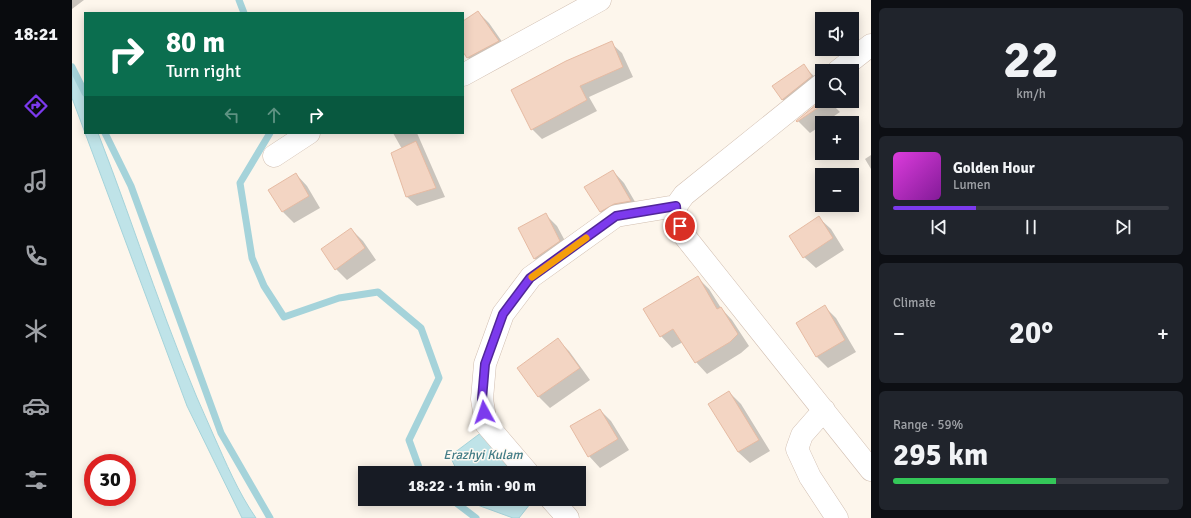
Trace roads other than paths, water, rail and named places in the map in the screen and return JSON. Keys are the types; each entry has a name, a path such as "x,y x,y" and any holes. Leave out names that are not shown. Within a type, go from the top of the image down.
{"street":[{"path":"464,74 600,0"},
{"path":"847,64 871,45"},
{"path":"815,90 684,195 676,206 677,218 683,234 871,470"},
{"path":"274,156 307,134"},
{"path":"522,466 486,424 482,399 485,364 503,314 530,278 616,216 676,206"},
{"path":"824,410 802,435 798,449 810,478 837,518"},
{"path":"557,506 568,518"}],"water":[{"path":"72,65 84,95 84,130 72,98"},
{"path":"85,134 98,134 167,322 197,397 233,477 256,518 242,518 187,406"},
{"name":"Erazhyi Kulam","path":"486,429 518,466 455,466 450,456"},
{"path":"480,506 528,506 519,518 513,518"}],"waterway":[{"path":"239,0 244,12"},
{"path":"72,67 84,91"},
{"path":"105,134 131,186 221,433 270,518"},
{"path":"269,134 240,183 252,258 264,286 284,317 339,298 378,292 421,328 439,378 409,440 418,466"},
{"path":"460,506 476,518"}]}
